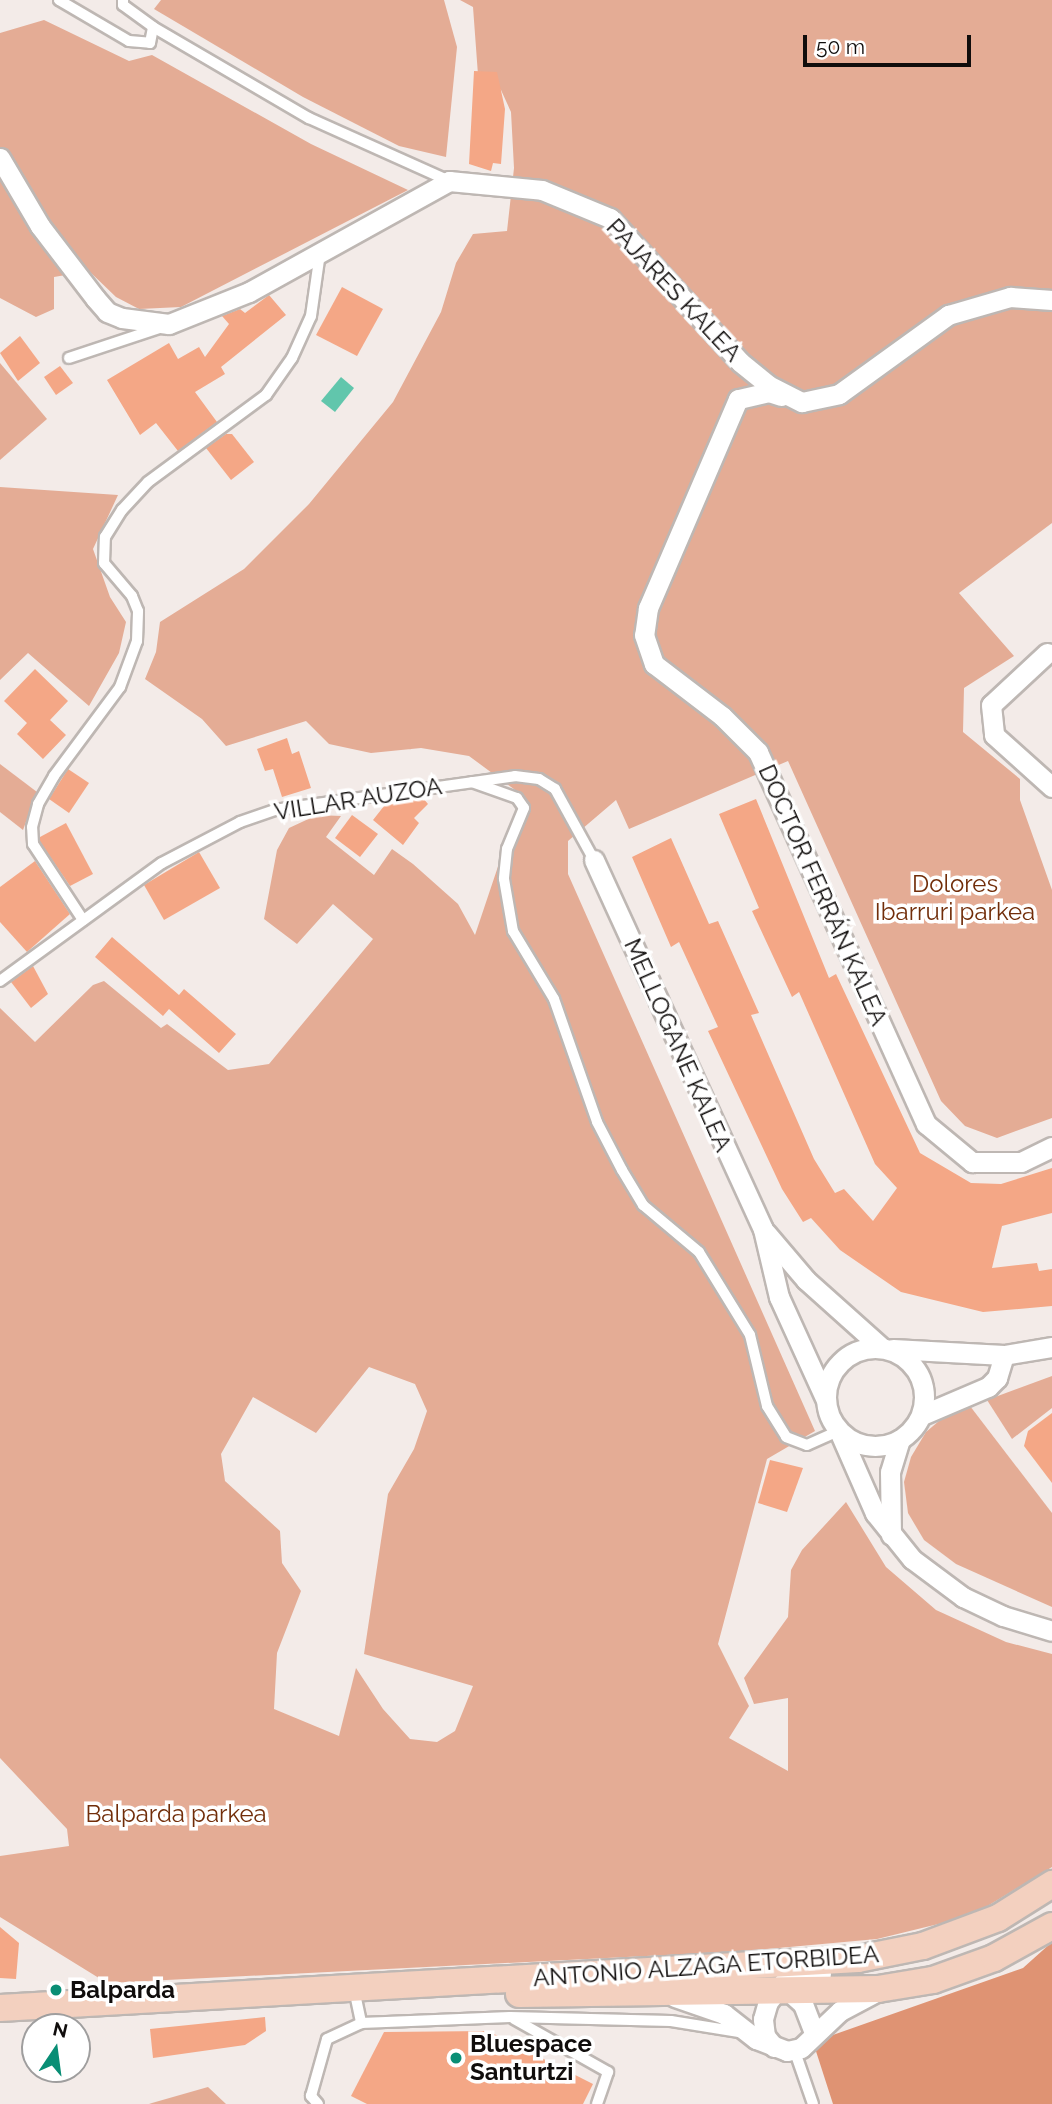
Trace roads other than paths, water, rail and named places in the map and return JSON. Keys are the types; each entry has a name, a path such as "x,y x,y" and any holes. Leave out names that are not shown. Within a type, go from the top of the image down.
{"street":[{"path":"0,158 40,226 107,312 169,324 249,292 449,181"},
{"name":"PAJARES KALEA","path":"449,181 542,190 610,218 740,362 768,385 802,402"},
{"path":"740,362 738,400 769,392 802,402 839,394 948,315 1010,297 1052,300"},
{"name":"DOCTOR FERRÁN KALEA","path":"738,400 648,608 644,635 654,664 722,716 758,752 926,1124 972,1162 1021,1162 1052,1147"},
{"path":"1047,653 991,705 994,735 1052,787"},
{"name":"MELLOGANE KALEA","path":"594,860 763,1229 779,1297 825,1398"},
{"name":"MELLOGANE KALEA","path":"763,1229 806,1280 885,1348"},
{"path":"1052,1347 1004,1355 885,1348 858,1350 845,1357 831,1375 825,1398 829,1416 839,1431 862,1488 891,1536 936,1580 963,1597 1003,1616 1052,1631"},
{"path":"885,1348 904,1356 923,1382 922,1415"},
{"path":"891,1536 890,1472 900,1439 922,1415 988,1387 997,1378 1004,1355"},
{"path":"839,1431 868,1446 900,1439"},
{"name":"ANTONIO ALZAGA ETORBIDEA","path":"0,2008 409,1988 858,1959 923,1946 998,1918 1052,1884"},
{"path":"774,2047 765,2036 763,2019 788,1976 875,1969 947,1950 998,1918"},
{"name":"ANTONIO ALZAGA ETORBIDEA","path":"409,1988 556,1996 888,1988 933,1980 994,1958 1052,1926"},
{"path":"626,1972 651,1981 756,1977 782,1989 810,2016 814,2032"},
{"path":"664,1994 724,2014 746,2033 774,2047 794,2049 809,2042 814,2032 840,2011 888,1988"}],"lane":[{"path":"59,0 129,41 150,43 153,27"},
{"path":"121,2 153,27 309,118 449,181"},
{"path":"83,919 33,844 32,827 38,804 54,776 120,687 137,642 138,611 132,596 104,563 105,537 122,510 149,482 266,395 292,358 311,316 320,251"},
{"path":"69,358 169,324"},
{"name":"VILLAR AUZOA","path":"0,981 162,863 240,822 274,810 515,776 539,779 555,789 594,860"},
{"path":"472,782 517,798 524,808 508,849 504,879 513,931 554,999 593,1113 622,1170 643,1205 699,1252 750,1335 767,1405 786,1437 807,1445 839,1431"},
{"path":"354,1989 361,2022"},
{"path":"510,2017 608,2072 597,2104"},
{"path":"318,2104 311,2096 327,2039 361,2022 510,2017 671,2021 746,2033"},
{"path":"794,2049 813,2104"}],"place":[{"name":"Balparda","path":"56,1990"},
{"name":"Bluespace Santurtzi","path":"456,2058"}],"park label":[{"name":"Dolores Ibarruri parkea","path":"955,898"},
{"name":"Balparda parkea","path":"176,1814"}]}
